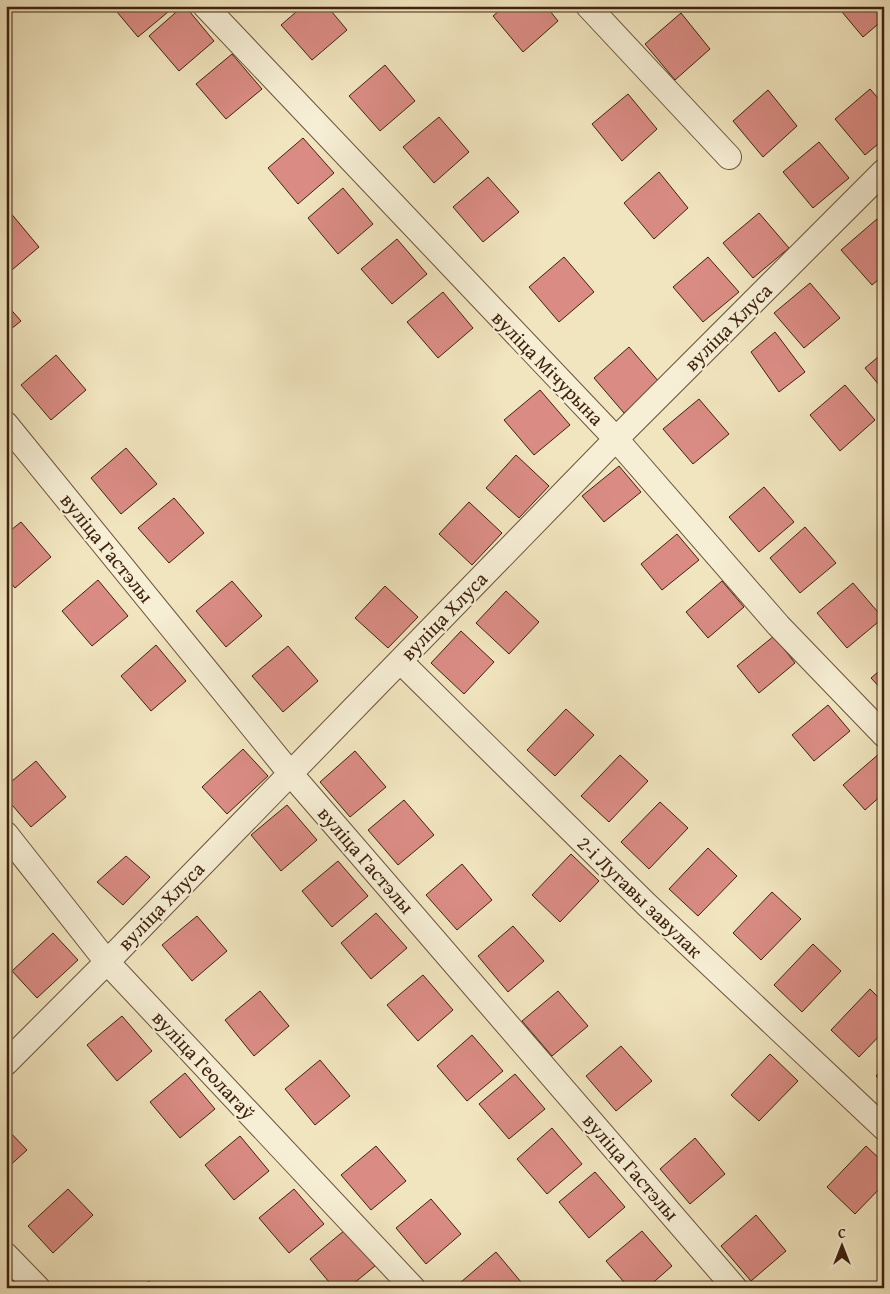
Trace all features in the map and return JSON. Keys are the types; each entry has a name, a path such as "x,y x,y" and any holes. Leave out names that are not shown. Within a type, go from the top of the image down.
{"street":[{"name":"вуліца Мічурына","path":"205,6 616,439 778,625 884,735"},
{"path":"588,6 729,157"},
{"name":"вуліца Хлуса","path":"6,1063 107,962 616,439 884,171"},
{"name":"вуліца Гастэлы","path":"6,424 290,772 736,1288"},
{"name":"2-і Лугавы завулак","path":"400,661 646,904 884,1128"},
{"name":"вуліца Геолагаў","path":"6,834 107,962 413,1288"},
{"path":"6,1254 38,1288"}],"building":[{"path":"112,6 173,6 174,7 138,37"},
{"path":"183,6 214,41 179,71 149,36"},
{"path":"303,6 327,6 347,30 312,60 281,25"},
{"path":"505,6 546,6 558,21 523,52 493,16"},
{"path":"837,6 884,6 884,19 863,37"},
{"path":"681,13 710,49 675,80 645,44"},
{"path":"232,54 262,89 226,119 196,84"},
{"path":"385,65 415,101 380,131 349,96"},
{"path":"870,89 884,105 884,139 865,155 835,119"},
{"path":"768,90 797,126 763,157 733,121"},
{"path":"628,94 657,129 622,161 592,124"},
{"path":"439,117 469,152 434,183 403,147"},
{"path":"303,138 334,173 298,204 268,168"},
{"path":"819,142 849,178 813,208 783,172"},
{"path":"659,172 688,208 654,239 624,203"},
{"path":"488,177 519,212 483,242 453,207"},
{"path":"343,188 373,224 338,254 308,218"},
{"path":"9,211 39,247 6,275 6,214"},
{"path":"759,213 789,248 753,278 723,243"},
{"path":"877,219 884,228 884,275 872,285 841,250"},
{"path":"397,239 427,274 392,304 361,269"},
{"path":"564,257 594,292 559,322 529,287"},
{"path":"708,257 739,292 703,322 673,287"},
{"path":"810,283 840,318 804,348 774,313"},
{"path":"443,292 473,328 438,358 407,322"},
{"path":"6,304 21,321 6,333"},
{"path":"775,332 805,372 779,392 751,352"},
{"path":"629,347 660,383 624,413 594,378"},
{"path":"884,352 884,391 865,368"},
{"path":"56,355 86,390 51,420 21,385"},
{"path":"845,385 875,420 840,451 810,415"},
{"path":"540,390 570,425 534,455 504,420"},
{"path":"699,399 729,434 693,464 663,429"},
{"path":"126,448 157,484 121,514 91,478"},
{"path":"516,455 549,486 519,518 486,488"},
{"path":"619,466 641,492 604,522 582,496"},
{"path":"764,487 794,522 759,552 729,517"},
{"path":"174,498 204,533 169,563 138,528"},
{"path":"469,502 502,533 472,565 439,534"},
{"path":"21,522 51,557 15,588 6,577 6,534"},
{"path":"805,527 836,563 800,593 770,558"},
{"path":"677,534 699,560 662,590 641,564"},
{"path":"98,580 128,616 92,646 62,611"},
{"path":"232,581 262,616 226,647 196,611"},
{"path":"722,581 744,607 708,638 686,612"},
{"path":"853,583 883,618 847,648 817,613"},
{"path":"385,586 418,617 388,648 355,618"},
{"path":"506,591 539,622 509,654 476,623"},
{"path":"461,631 494,662 464,694 431,663"},
{"path":"774,636 795,663 759,693 737,666"},
{"path":"156,645 186,681 151,711 121,676"},
{"path":"288,646 318,681 283,712 252,676"},
{"path":"884,667 884,692 871,678"},
{"path":"828,705 850,731 814,761 792,735"},
{"path":"566,709 594,735 555,776 527,750"},
{"path":"243,749 268,776 227,814 202,787"},
{"path":"355,751 386,787 350,817 320,782"},
{"path":"880,753 884,757 884,793 865,810 843,785"},
{"path":"620,755 648,781 609,822 581,796"},
{"path":"36,761 66,797 31,827 6,798 6,786"},
{"path":"404,800 434,835 398,865 368,830"},
{"path":"660,802 688,828 649,869 621,842"},
{"path":"287,805 317,840 281,871 251,835"},
{"path":"708,848 737,876 698,916 669,889"},
{"path":"571,854 599,881 560,922 532,895"},
{"path":"126,856 150,877 123,905 97,882"},
{"path":"338,861 368,896 332,927 302,891"},
{"path":"462,864 492,900 457,930 426,895"},
{"path":"772,892 801,919 761,960 733,933"},
{"path":"376,913 407,948 371,979 341,943"},
{"path":"197,916 227,951 192,981 162,945"},
{"path":"513,926 544,961 508,992 478,956"},
{"path":"53,933 78,960 37,998 12,971"},
{"path":"813,944 841,971 802,1012 774,985"},
{"path":"423,975 453,1010 418,1041 387,1005"},
{"path":"870,989 884,1003 884,1031 859,1057 831,1030"},
{"path":"260,991 289,1026 254,1056 225,1020"},
{"path":"558,991 588,1026 552,1056 522,1021"},
{"path":"122,1016 152,1051 117,1081 87,1045"},
{"path":"472,1035 503,1071 467,1101 437,1066"},
{"path":"621,1046 652,1081 616,1111 586,1076"},
{"path":"770,1054 798,1081 759,1121 731,1095"},
{"path":"320,1060 350,1096 315,1125 285,1089"},
{"path":"884,1067 884,1083 876,1076"},
{"path":"185,1073 215,1109 180,1138 150,1102"},
{"path":"515,1074 545,1109 509,1139 479,1104"},
{"path":"6,1128 27,1150 6,1169"},
{"path":"552,1128 582,1164 547,1194 517,1159"},
{"path":"240,1136 269,1171 234,1200 205,1165"},
{"path":"695,1138 725,1174 690,1204 660,1169"},
{"path":"376,1146 406,1181 371,1210 341,1175"},
{"path":"866,1146 884,1163 884,1184 855,1214 827,1187"},
{"path":"595,1172 625,1207 589,1238 559,1202"},
{"path":"68,1189 93,1215 53,1253 28,1226"},
{"path":"294,1189 324,1224 289,1253 259,1218"},
{"path":"431,1199 461,1234 426,1264 396,1228"},
{"path":"756,1215 786,1251 751,1281 721,1246"},
{"path":"345,1230 375,1266 348,1288 334,1288 310,1259"},
{"path":"642,1231 672,1266 647,1288 629,1288 606,1261"},
{"path":"496,1252 526,1288 466,1288 461,1282"},
{"path":"149,1281 156,1288 142,1288"}]}
